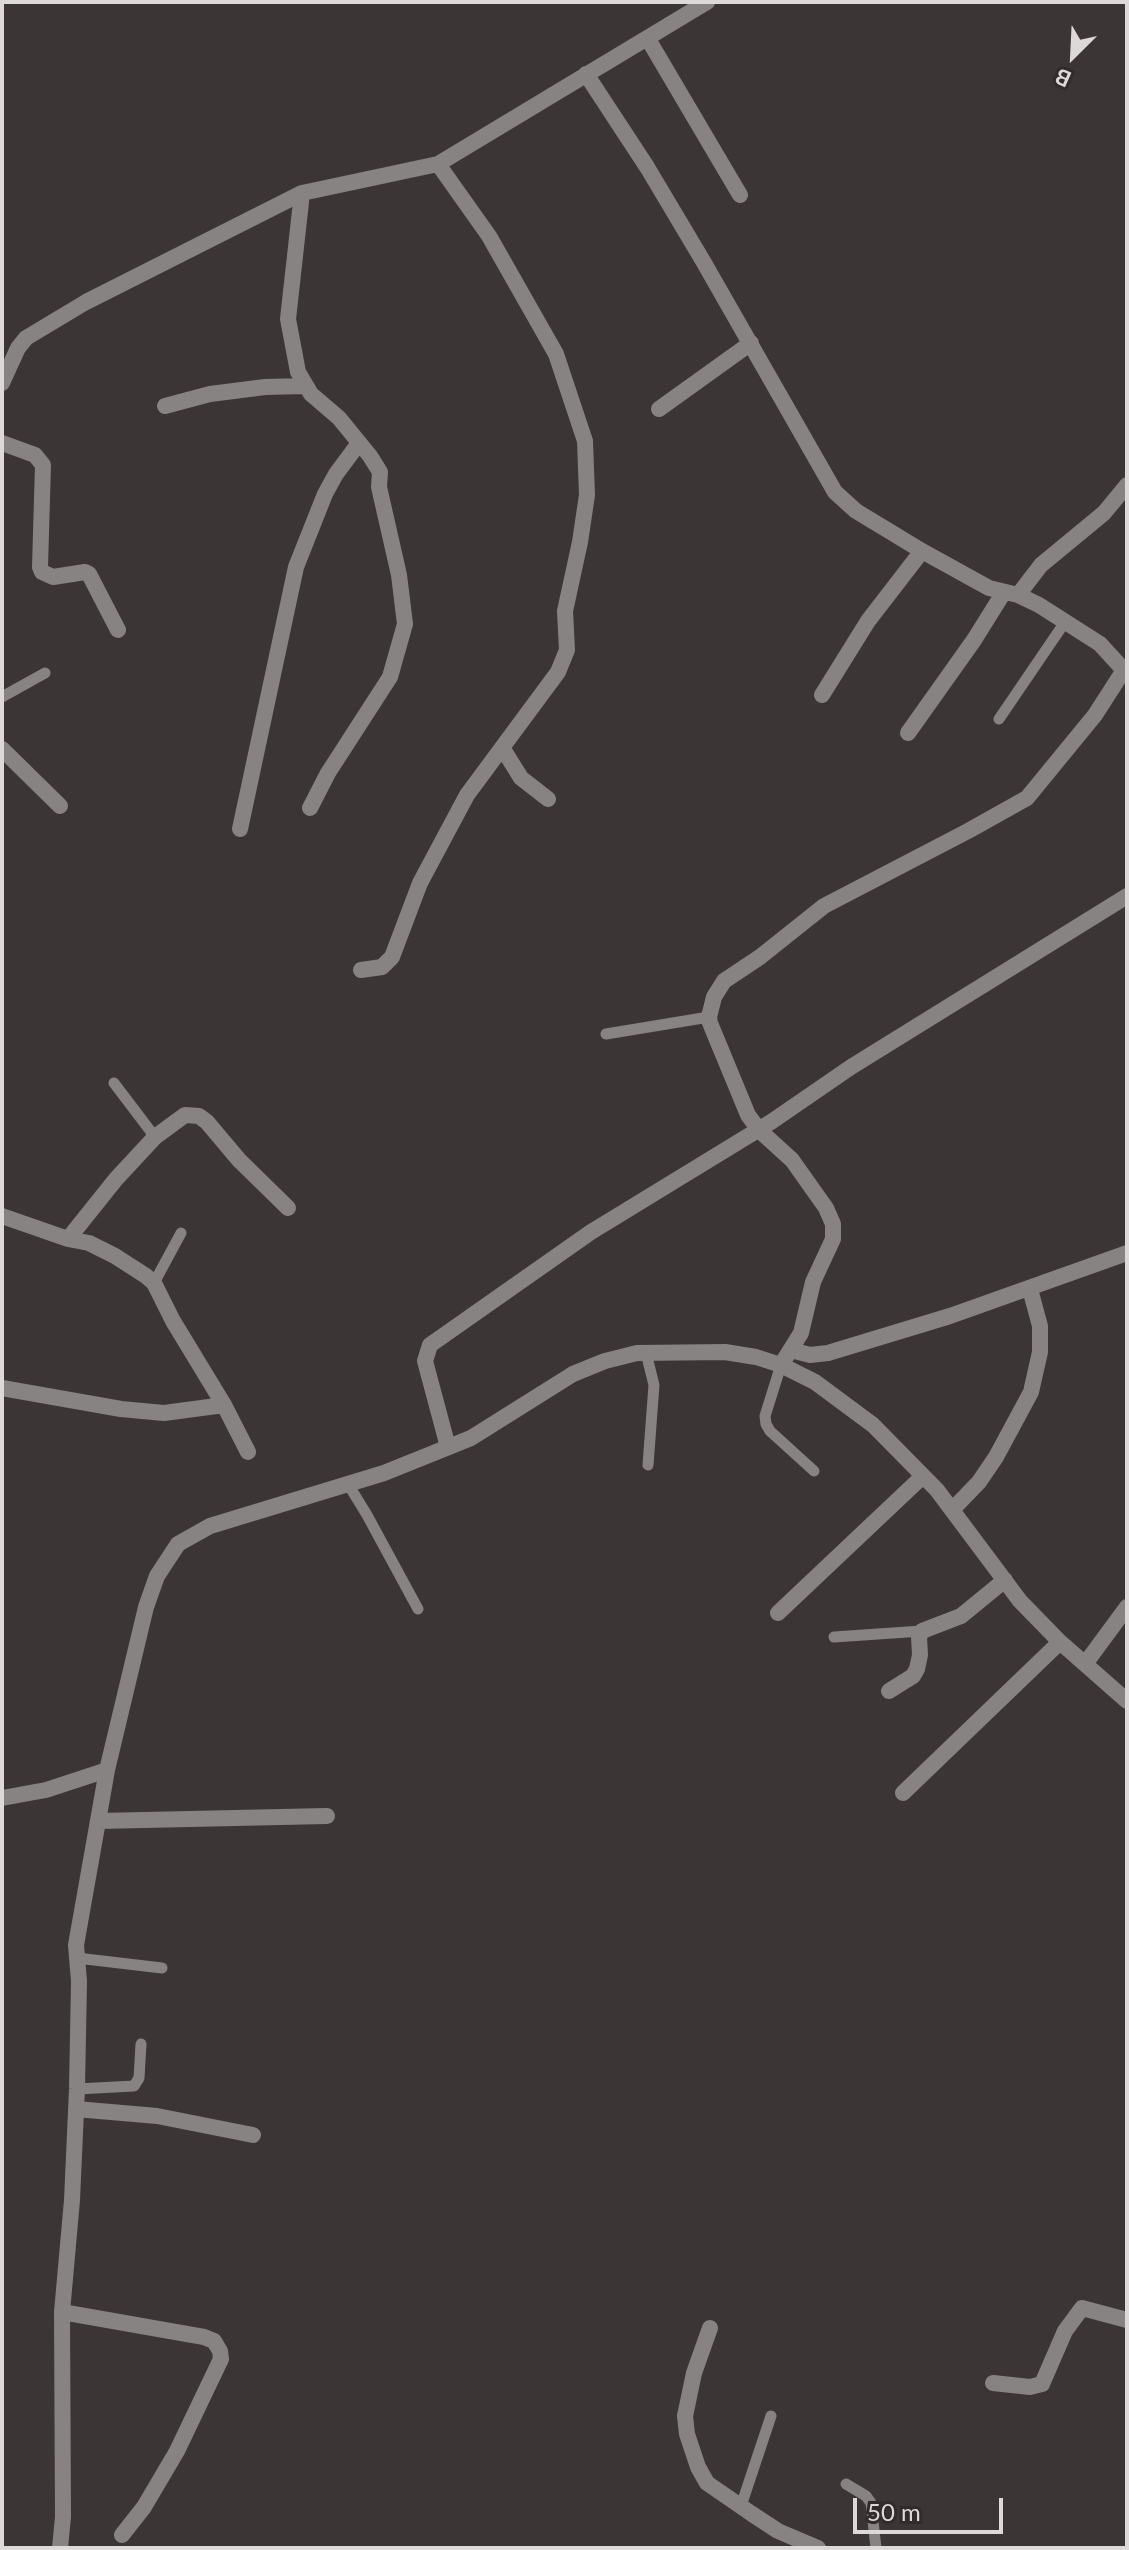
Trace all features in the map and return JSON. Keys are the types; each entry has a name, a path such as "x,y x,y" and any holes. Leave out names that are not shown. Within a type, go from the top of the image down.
{"street":[{"path":"2,383 26,338 100,295 302,193 438,164 707,2"},
{"path":"648,39 740,195"},
{"path":"586,74 647,167 835,492 856,511 922,551 989,588 1011,594 1065,622 1100,644 1121,667 1122,673 1095,715 1027,798 824,906 724,981 714,997 709,1017 748,1115 759,1130 792,1160 826,1208 833,1224 833,1239 813,1282 801,1333 781,1365"},
{"path":"361,970 382,967 392,957 420,883 477,779 552,684 567,650 565,611 587,495 585,441 556,354 489,236 438,164"},
{"path":"302,193 288,319 298,372 305,386 339,418 380,472 379,487 399,575 405,624 390,677 328,773 310,808"},
{"path":"659,409 751,343"},
{"path":"165,406 210,394 305,386"},
{"path":"2,443 35,455 43,465 42,572 53,577 89,574 118,630"},
{"path":"240,829 296,567 325,494 359,443"},
{"path":"908,733 1011,594 1104,513 1127,485"},
{"path":"822,695 868,621 922,551"},
{"path":"2,749 60,806"},
{"path":"503,749 521,778 548,799"},
{"path":"448,1447 425,1361 430,1345 591,1232 759,1130 851,1067 1127,896"},
{"path":"68,1239 101,1195 155,1137 185,1115 199,1116 207,1122 239,1160 288,1208"},
{"path":"2,1216 68,1239 89,1243 115,1256 154,1283 248,1452"},
{"path":"791,1350 810,1355 828,1353 950,1316 1127,1253"},
{"path":"952,1510 979,1482 996,1457 1031,1392 1040,1352 1040,1326 1030,1289"},
{"path":"60,2548 63,2517 62,2312 72,2200 77,2089 76,1945 107,1770 146,1607 157,1576 178,1544 210,1526 384,1473 471,1438 573,1374 605,1361 646,1353 725,1352 756,1357 815,1382 873,1425 952,1510 1020,1601 1060,1642 1127,1701"},
{"path":"2,1388 121,1409 164,1413 224,1405"},
{"path":"778,1613 923,1476"},
{"path":"889,1691 913,1676 917,1669 922,1631 961,1616 1005,1580"},
{"path":"1085,1664 1127,1607"},
{"path":"903,1793 1060,1642"},
{"path":"2,1798 46,1790 107,1770"},
{"path":"98,1821 327,1816"},
{"path":"76,2109 157,2116 253,2135"},
{"path":"993,2383 1030,2387 1042,2384 1065,2331 1082,2308 1127,2320"},
{"path":"62,2312 204,2337 214,2341 220,2351 221,2359 177,2451 144,2507 122,2535"},
{"path":"710,2328 694,2373 685,2416 687,2434 698,2467 707,2483 778,2531 818,2548"}],"lane":[{"path":"999,719 1065,622"},
{"path":"2,697 45,673"},
{"path":"606,1034 709,1017"},
{"path":"114,1083 155,1137"},
{"path":"154,1283 181,1233"},
{"path":"646,1353 654,1395 648,1465"},
{"path":"781,1365 765,1416 766,1424 814,1471"},
{"path":"348,1484 418,1609"},
{"path":"834,1637 922,1631"},
{"path":"77,1958 162,1968"},
{"path":"77,2089 134,2086 139,2078 141,2044"},
{"path":"741,2506 771,2416"},
{"path":"846,2484 866,2496 871,2503 876,2548"}]}
